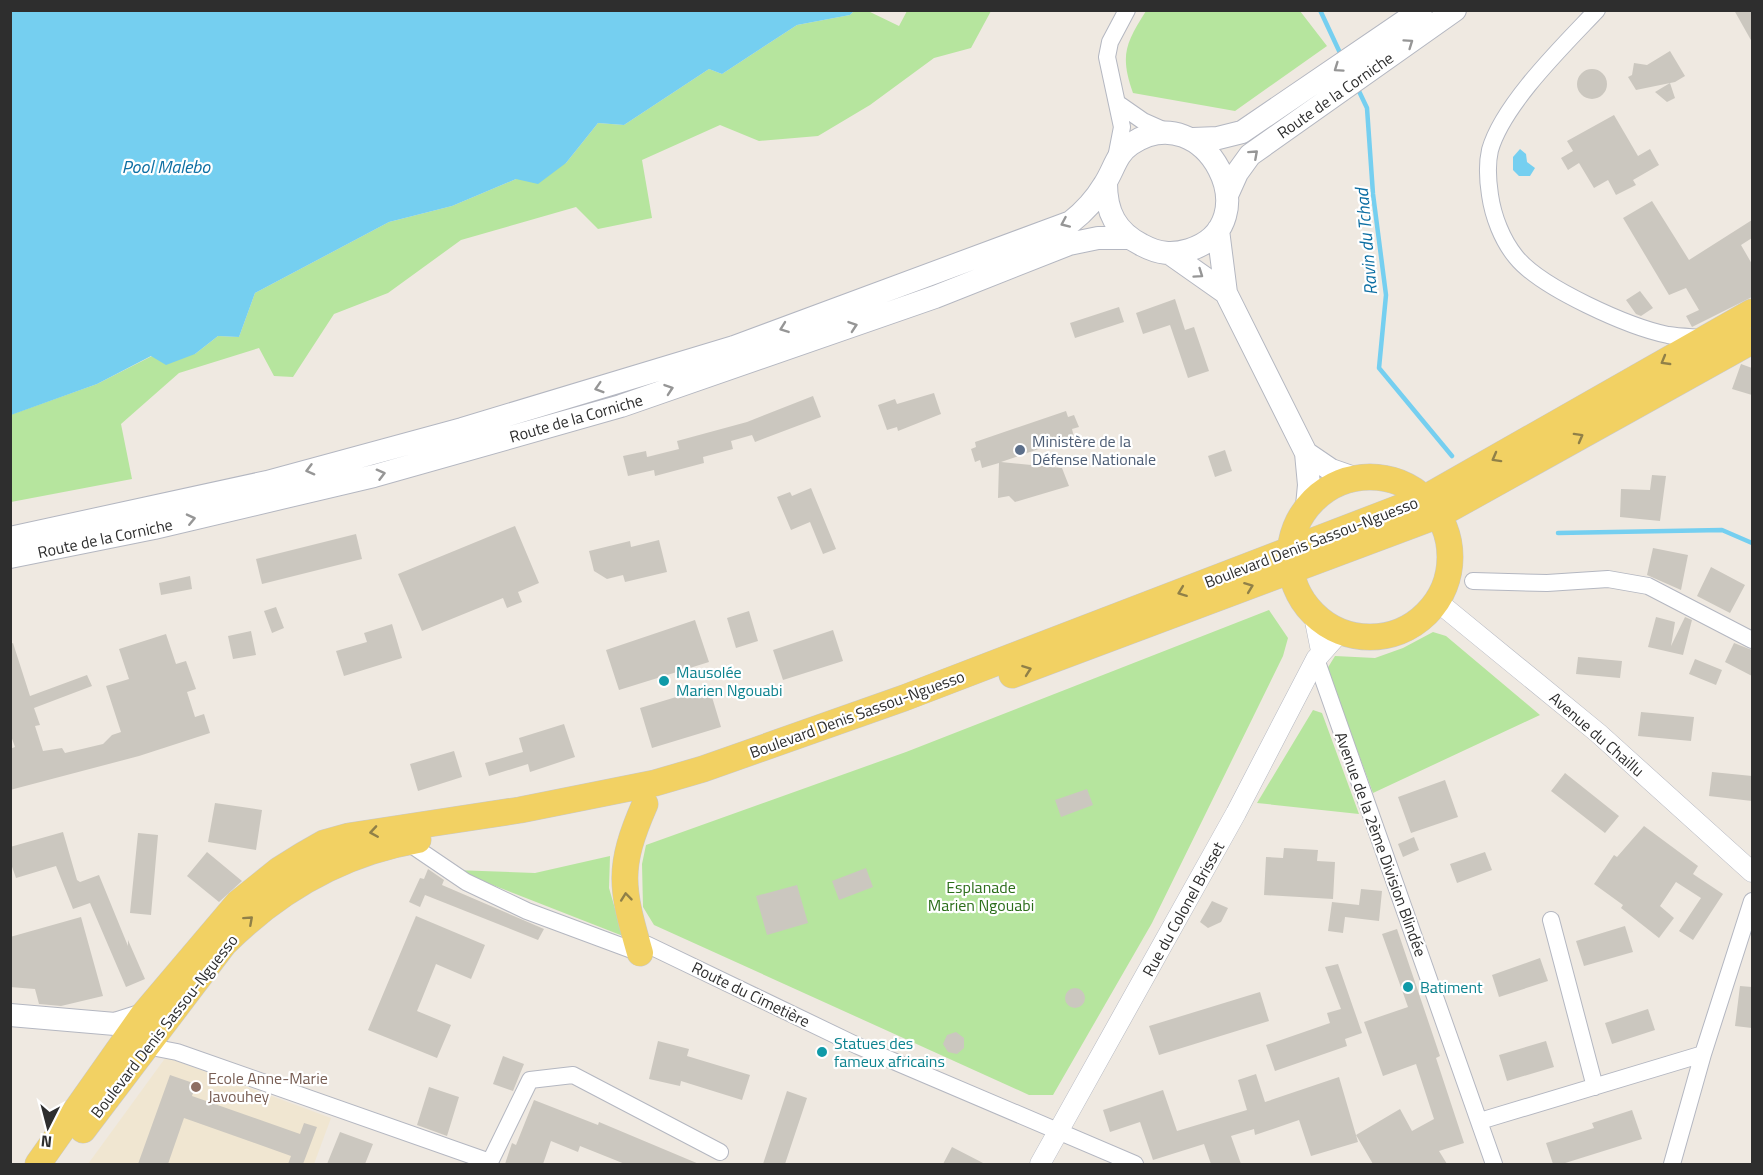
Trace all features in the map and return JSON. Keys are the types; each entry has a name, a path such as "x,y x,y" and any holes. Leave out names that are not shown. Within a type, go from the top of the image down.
{"main road":[{"name":"Route de la Corniche","path":"1228,193 1237,173 1250,155 1285,118 1421,10"},
{"name":"Route de la Corniche","path":"1193,139 1218,138 1285,118 1455,10"},
{"path":"1172,255 1198,247 1218,230 1225,214 1228,193 1223,175 1211,155 1193,139 1170,133 1150,135 1130,144 1116,159 1106,183 1106,203 1113,220 1128,238 1149,249 1172,255 1226,293"},
{"name":"Route de la Corniche","path":"10,538 267,482 473,426 734,347 1071,222 1089,208 1106,183"},
{"path":"1218,230 1226,293 1306,453 1309,485 1307,506"},
{"name":"Route de la Corniche","path":"10,557 154,528 374,476 598,412 935,297 1069,244 1098,238 1128,238"},
{"name":"Boulevard Denis Sassou-Nguesso","path":"1432,507 1704,338 1752,312"},
{"name":"Boulevard Denis Sassou-Nguesso","path":"38,1164 129,1036 153,1019 224,944 267,906 315,873 334,864 406,842 645,804 680,795 846,735 1432,507 1749,346"},
{"path":"1306,453 1331,470 1354,478"},
{"path":"1379,477 1404,484 1432,507 1448,536 1451,558 1447,581 1438,602 1423,618 1394,633 1361,637 1340,632 1314,616 1298,596 1289,561 1294,527 1307,506 1328,488 1354,478 1379,477"},
{"name":"Boulevard Denis Sassou-Nguesso","path":"153,1019 238,903 279,870 324,843 349,836 590,798 703,769 1289,561"},
{"path":"640,953 627,908 623,869 630,838 645,804"},
{"path":"10,1015 129,1036"},
{"name":"Boulevard Denis Sassou-Nguesso","path":"58,1164 129,1036"}],"street":[{"path":"1116,159 1122,127 1120,105 1114,91 1107,57 1110,42 1127,10"},
{"path":"1597,10 1519,98 1502,122 1490,151 1488,186 1493,214 1516,257 1534,274 1555,288 1615,317 1668,335 1704,338 1749,346"},
{"path":"1120,105 1143,121 1170,133"},
{"path":"1473,581 1547,583 1608,579 1648,586 1752,640"},
{"name":"Avenue du Chaillu","path":"1438,602 1598,733 1752,872"},
{"path":"1314,616 1319,655"},
{"name":"Rue du Colonel Brisset","path":"1040,1164 1236,813 1319,655 1340,632"},
{"name":"Avenue de la 2ème Division Blindée","path":"1319,655 1494,1164"},
{"name":"Route du Cimetière","path":"406,842 466,882 527,911 640,953 648,945 858,1046 1057,1133 1135,1164"},
{"path":"1672,1164 1703,1054 1752,901"},
{"path":"1551,920 1595,1087"},
{"path":"153,1019 177,1052"},
{"path":"129,1036 489,1163 530,1080 573,1075 720,1152"},
{"path":"1480,1121 1703,1054"}],"shaded area":[{"name":"Ecole Anne-Marie Javouhey","path":"166,1057 331,1118 314,1164 88,1164"}],"green space":[{"path":"854,11 868,11 899,26 907,11 991,11 971,48 934,58 870,105 818,136 759,141 720,125 642,160 652,218 598,229 576,207 461,240 388,293 334,314 293,377 274,376 259,348 179,373 121,424 132,479 11,502 10,415 97,384 152,356 195,354 218,336 239,337 255,293 389,222 452,206 516,179 566,163 598,123 624,125 709,69 722,74 797,25 850,15"},
{"path":"1146,11 1300,11 1327,46 1235,111 1133,93 1127,69 1127,50 1133,33"},
{"name":"Esplanade Marien Ngouabi","path":"1269,610 1288,638 1283,656 1152,923 1053,1095 1029,1095 654,925 643,907 642,864 646,845 906,752"},
{"path":"1433,632 1446,636 1540,715 1373,793 1327,669 1335,656 1375,658 1403,648"},
{"path":"1313,710 1322,713 1359,814 1257,803"},
{"path":"610,856 609,888 623,936 454,870 535,873"}],"water":[{"name":"Pool Malebo","path":"10,11 854,11 850,15 797,25 722,74 709,69 624,125 598,123 566,163 538,184 516,179 452,206 389,222 255,293 239,337 218,336 195,354 166,365 151,356 97,384 11,415"},
{"path":"1520,149 1526,154 1527,162 1535,168 1530,176 1519,176 1513,170 1513,157"}],"building":[{"path":"1734,10 1752,10 1752,42"},
{"path":"1670,51 1685,76 1675,82 1636,90 1628,77 1632,75 1634,63 1647,65"},
{"path":"1592,69 1603,73 1607,84 1603,95 1592,99 1581,95 1577,84 1581,73"},
{"path":"1670,83 1675,98 1667,102 1655,92"},
{"path":"1614,115 1638,156 1650,149 1659,165 1633,180 1636,185 1616,195 1608,180 1594,188 1579,163 1568,170 1561,158 1573,151 1567,141"},
{"path":"1652,201 1689,260 1752,220 1752,238 1741,245 1752,264 1752,297 1692,327 1686,316 1699,310 1686,288 1669,295 1623,218"},
{"path":"1640,291 1653,308 1641,316 1636,314 1626,300"},
{"path":"1175,299 1185,330 1194,327 1209,371 1188,378 1170,325 1143,334 1136,313"},
{"path":"1119,307 1124,322 1075,338 1070,323"},
{"path":"1741,364 1752,368 1752,395 1732,389"},
{"path":"934,393 941,414 898,431 897,427 887,430 878,405 895,399 897,404"},
{"path":"813,396 821,417 755,442 752,435 731,441 733,449 703,457 704,463 655,476 654,470 628,476 623,456 646,451 647,457 679,449 677,441 747,422"},
{"path":"1066,411 1068,417 1074,415 1079,427 1072,429 1074,437 1001,462 1062,468 1069,486 1015,502 1009,496 998,498 999,463 982,468 980,460 975,462 971,449 976,447 975,442"},
{"path":"1225,450 1232,471 1215,477 1208,456"},
{"path":"1652,475 1666,476 1660,521 1620,517 1621,489 1650,490"},
{"path":"811,488 836,549 823,554 810,522 791,530 777,497 790,492 792,496"},
{"path":"515,526 539,583 518,592 522,602 507,608 503,598 422,631 398,574"},
{"path":"356,534 362,559 262,584 256,559"},
{"path":"659,540 667,572 625,582 623,575 607,579 594,571 589,551 630,541 631,547"},
{"path":"1653,548 1688,555 1681,590 1647,575"},
{"path":"1711,567 1745,585 1730,613 1697,596"},
{"path":"190,576 192,589 161,595 159,583"},
{"path":"276,607 284,628 272,633 264,611"},
{"path":"749,611 758,641 736,648 727,618"},
{"path":"1656,617 1675,622 1671,646 1685,617 1692,620 1683,655 1648,647"},
{"path":"695,620 709,662 619,690 606,650"},
{"path":"392,624 402,658 344,676 336,651 367,642 364,633"},
{"path":"833,630 843,661 783,680 773,650"},
{"path":"251,631 256,655 233,659 228,636"},
{"path":"166,634 176,664 186,661 196,689 187,692 195,717 204,714 210,733 139,756 10,790 10,749 15,747 10,733 10,644 13,643 30,696 87,675 92,686 34,708 40,725 35,726 43,751 62,748 65,753 103,744 112,735 121,732 106,686 129,679 119,649"},
{"path":"1734,643 1752,650 1752,676 1725,662"},
{"path":"1578,657 1622,661 1620,678 1576,674"},
{"path":"1695,659 1722,670 1716,685 1689,674"},
{"path":"709,687 721,727 652,748 640,708"},
{"path":"1641,712 1694,717 1691,741 1638,736"},
{"path":"564,724 575,757 530,772 528,764 489,776 485,763 523,752 519,738"},
{"path":"454,751 462,777 418,791 410,764"},
{"path":"1712,772 1752,776 1752,801 1709,796"},
{"path":"1565,773 1619,816 1605,833 1551,791"},
{"path":"1445,780 1458,817 1411,833 1398,797"},
{"path":"1087,789 1093,805 1061,817 1055,800"},
{"path":"215,803 262,810 256,850 208,842"},
{"path":"1644,826 1698,866 1693,874 1723,894 1693,940 1679,931 1701,898 1676,882 1660,906 1674,918 1659,938 1621,908 1623,905 1594,884 1614,855 1617,857"},
{"path":"63,832 77,880 80,882 99,875 128,946 128,940 145,979 126,987 90,903 73,909 56,866 16,878 10,861 10,847"},
{"path":"138,833 158,835 151,915 130,913"},
{"path":"1414,837 1419,850 1403,857 1398,844"},
{"path":"1284,848 1318,850 1317,861 1335,862 1333,899 1264,895 1266,857 1283,858"},
{"path":"207,852 242,881 219,902 187,876"},
{"path":"1485,852 1492,870 1457,883 1450,864"},
{"path":"866,868 873,887 839,900 832,881"},
{"path":"428,869 444,880 442,885 544,929 538,940 425,895 420,907 409,902 420,878 424,879"},
{"path":"797,885 808,923 767,935 756,896"},
{"path":"1361,889 1382,891 1379,921 1345,917 1343,933 1328,931 1332,902 1359,905"},
{"path":"1212,901 1228,908 1221,922 1208,928 1200,922"},
{"path":"416,916 485,945 471,979 436,964 417,1011 451,1025 437,1058 368,1030"},
{"path":"81,917 103,996 61,1006 39,1004 35,989 10,987 10,937"},
{"path":"1625,926 1633,952 1584,966 1576,941"},
{"path":"1397,929 1440,1056 1436,1058 1464,1143 1439,1151 1447,1164 1373,1164 1356,1135 1400,1109 1412,1131 1434,1119 1416,1064 1383,1076 1364,1022 1408,1007 1382,934"},
{"path":"1540,958 1548,981 1499,997 1492,975"},
{"path":"1338,964 1362,1033 1345,1039 1347,1046 1275,1071 1266,1045 1330,1023 1327,1013 1341,1009 1325,967"},
{"path":"1740,986 1752,987 1752,1028 1735,1026"},
{"path":"1075,988 1082,991 1085,998 1082,1005 1075,1008 1068,1005 1065,998 1068,991"},
{"path":"1260,992 1269,1021 1159,1055 1149,1026"},
{"path":"1648,1009 1655,1030 1612,1044 1605,1023"},
{"path":"956,1032 964,1038 964,1048 957,1054 948,1052 943,1044 947,1035"},
{"path":"658,1041 689,1049 687,1056 750,1075 742,1100 681,1081 680,1086 649,1079"},
{"path":"1546,1041 1554,1067 1507,1081 1499,1055"},
{"path":"503,1056 524,1064 513,1091 493,1084"},
{"path":"1256,1074 1265,1102 1339,1077 1358,1142 1311,1156 1299,1120 1255,1135 1254,1129 1231,1136 1241,1164 1211,1164 1204,1144 1153,1160 1140,1122 1110,1132 1103,1110 1163,1090 1177,1131 1247,1110 1238,1080"},
{"path":"170,1075 196,1084 192,1096 300,1134 304,1123 317,1127 303,1164 288,1164 291,1156 184,1118 168,1164 138,1164"},
{"path":"429,1087 459,1097 447,1136 417,1125"},
{"path":"787,1091 807,1098 785,1164 763,1164"},
{"path":"534,1100 598,1125 599,1122 699,1164 625,1164 580,1146 578,1152 551,1141 543,1164 505,1164 512,1143 516,1145"},
{"path":"1632,1110 1642,1139 1562,1164 1553,1164 1546,1143 1594,1128 1592,1123"},
{"path":"340,1132 373,1144 365,1164 327,1164"},
{"path":"952,1147 985,1164 943,1164"}],"waterway":[{"name":"Ravin du Tchad","path":"1320,10 1341,55"},
{"name":"Ravin du Tchad","path":"1357,87 1367,108 1373,194 1386,295 1379,368 1452,456"},
{"name":"Ravin du Tchad","path":"1558,533 1722,530 1752,543"}],"place":[{"name":"Ministère de la Défense Nationale","path":"1020,450"},
{"name":"Mausolée Marien Ngouabi","path":"664,681"},
{"name":"Batiment","path":"1408,987"},
{"name":"Statues des fameux africains","path":"822,1052"},
{"name":"Ecole Anne-Marie Javouhey","path":"196,1087"}]}
